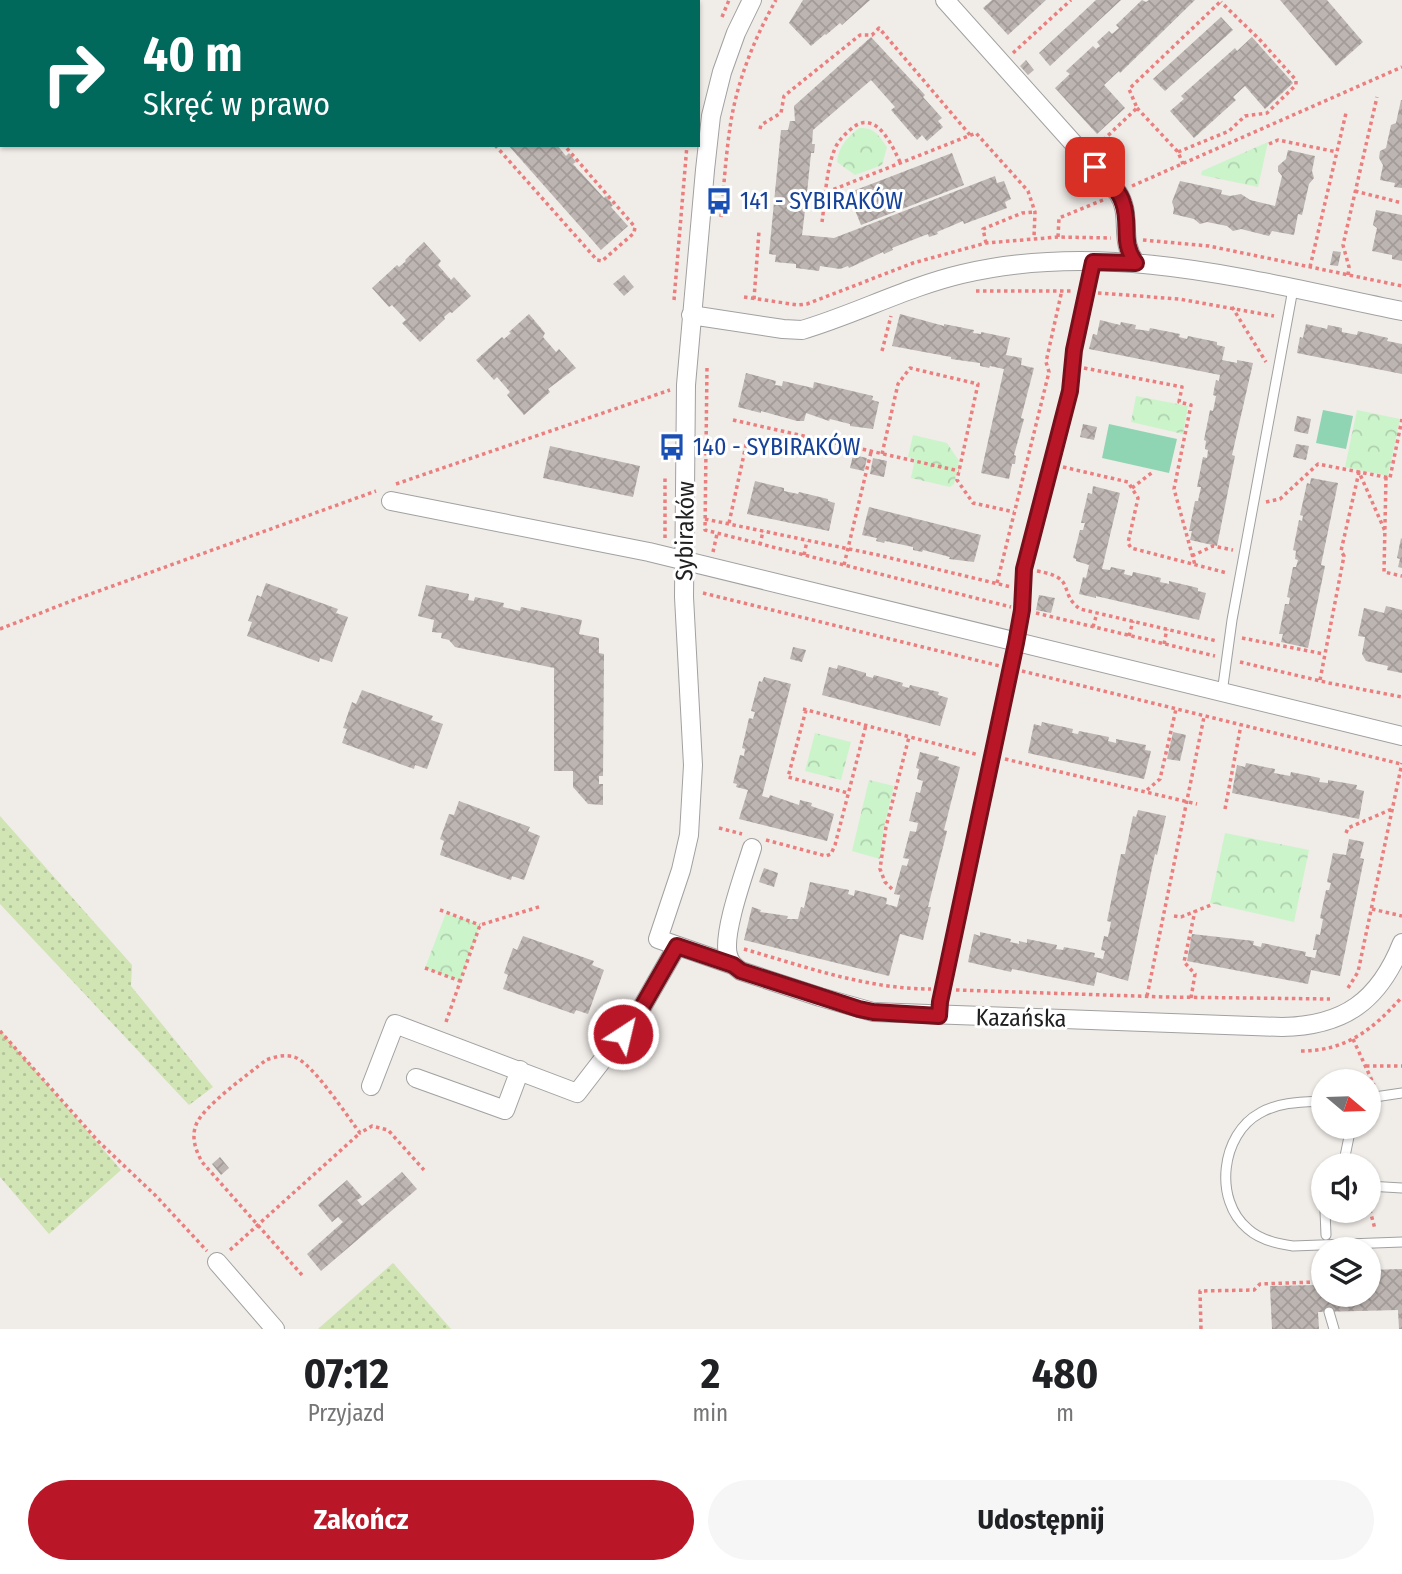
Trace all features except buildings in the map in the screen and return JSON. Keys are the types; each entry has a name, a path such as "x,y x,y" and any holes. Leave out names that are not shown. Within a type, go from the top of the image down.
{"street":[{"name":"Sybiraków","path":"658,939 681,870 689,835 693,765 684,597 686,385 691,315 711,116 722,72 752,0"},
{"path":"945,0 1118,193 1125,210 1125,238 1130,256 1136,263"},
{"path":"1101,262 1114,258 1125,238"},
{"path":"691,315 783,330 802,330 960,275 1046,261 1136,263 1208,272 1402,311"},
{"path":"386,493 649,552 1402,736"},
{"path":"733,965 729,958 727,941 751,840"},
{"name":"Kazańska","path":"658,939 733,965 741,971 873,1012 1282,1027 1314,1025 1338,1018 1368,997 1389,972 1402,943"},
{"path":"371,1086 395,1024 577,1093 638,1014 677,946"},
{"path":"416,1078 505,1110 520,1070"},
{"path":"217,1262 275,1329"}],"lane":[{"path":"939,1016 1016,643 1022,610 1024,569 1070,391 1072,366 1101,262"},
{"path":"1222,693 1229,640 1293,289"},
{"path":"1381,1096 1402,1093"},
{"path":"1311,1102 1273,1107 1253,1117 1239,1132 1230,1150 1226,1171 1227,1190 1235,1213 1248,1230 1265,1239 1293,1246 1402,1242"},
{"path":"1381,1187 1402,1188"},
{"path":"1326,1223 1326,1235"},
{"path":"1329,1312 1329,1321 1334,1329"}],"path":[{"path":"720,220 731,120 742,75 776,0"},
{"path":"1010,56 1071,0"},
{"path":"1178,152 1229,131 1245,116 1267,113 1296,85 1296,80 1221,1 1129,89 1137,108 1178,152 1183,164"},
{"path":"760,129 761,125 781,113 784,96 860,35 872,35 879,28 970,135"},
{"path":"1058,237 1059,218 1402,67"},
{"path":"1348,275 1349,267 1343,245 1377,97"},
{"path":"1094,149 1137,108"},
{"path":"1310,267 1346,113"},
{"path":"822,222 834,151 842,137 858,123 879,127 900,162"},
{"path":"827,192 976,133 1028,191 1034,203 1034,237"},
{"path":"1269,144 1279,140 1337,152"},
{"path":"497,147 597,260 602,261 635,233 635,227 566,147"},
{"path":"1355,191 1402,203"},
{"path":"986,243 983,229 1022,213 1035,212"},
{"path":"754,299 759,231"},
{"path":"744,297 807,304 913,263 986,243 1034,237 1125,238 1209,246 1402,286"},
{"path":"997,583 1049,372 1046,362 1062,290"},
{"path":"1232,307 1271,369"},
{"path":"708,356 705,530 1129,636 1319,681 1402,697"},
{"path":"1072,366 1182,387 1179,402 1191,405 1174,489 1195,565"},
{"path":"881,454 898,384 910,368 978,384 957,481 973,503 1014,512"},
{"path":"0,629 71,601 386,493 686,385"},
{"path":"1254,500 1268,502 1280,499 1318,464 1390,478 1402,419"},
{"path":"733,420 959,471"},
{"path":"729,524 748,436"},
{"path":"844,565 871,452"},
{"path":"1050,464 1128,482 1138,498 1128,543 1131,548 1231,574"},
{"path":"1132,488 1154,471"},
{"path":"1359,472 1385,531"},
{"path":"1319,681 1344,556 1341,551 1359,472"},
{"path":"1386,477 1384,572 1402,576"},
{"path":"705,519 1024,590"},
{"path":"760,545 763,531"},
{"path":"803,555 807,541"},
{"path":"1192,556 1213,546 1236,551"},
{"path":"1024,569 1055,575 1066,584 1067,592 1076,606 1097,613 1167,629 1325,654"},
{"path":"704,593 1402,766 1358,972 1344,992"},
{"path":"1093,627 1097,613"},
{"path":"1129,636 1133,621"},
{"path":"1164,644 1167,629"},
{"path":"1146,791 1160,779 1176,709"},
{"path":"848,793 788,777 804,710 981,755"},
{"path":"1205,716 1147,996 1324,1000 1335,998"},
{"path":"719,828 751,840 831,855 866,725"},
{"path":"1225,809 1241,725"},
{"path":"892,889 885,882 880,869 886,827 909,737"},
{"path":"993,757 1197,804"},
{"path":"1346,833 1348,828 1392,809"},
{"path":"440,910 480,925 542,905"},
{"path":"1174,916 1181,917 1211,905"},
{"path":"1372,909 1402,916"},
{"path":"1191,998 1195,974 1184,962 1195,911"},
{"path":"446,1021 480,925"},
{"path":"425,968 460,981"},
{"path":"1301,1051 1330,1049 1353,1039 1381,1019 1402,997"},
{"path":"0,1031 98,1141 156,1196 217,1262 360,1133 372,1126 388,1130 424,1170"},
{"path":"1353,1039 1367,1069"},
{"path":"302,1275 202,1162 195,1150 195,1126 205,1111 266,1060 295,1057 309,1067 360,1133"},
{"path":"1366,1066 1402,1066"},
{"path":"1373,1223 1374,1229"},
{"path":"1201,1329 1200,1291 1254,1290 1260,1284 1311,1282"}],"green space":[{"path":"859,128 873,131 887,147 882,165 855,175 837,162 844,143"},
{"path":"1268,142 1258,187 1201,175 1202,171"},
{"path":"1136,396 1188,406 1183,434 1131,422"},
{"path":"1323,410 1353,416 1346,449 1316,443"},
{"path":"1357,410 1400,419 1388,476 1345,467"},
{"path":"1109,424 1177,439 1169,473 1102,458"},
{"path":"913,435 947,443 959,461 954,484 950,487 911,478 915,459 908,457"},
{"path":"815,733 851,742 841,780 805,771"},
{"path":"869,780 894,786 880,859 852,851"},
{"path":"0,816 132,965 131,986 213,1087 189,1105 0,904"},
{"path":"1225,833 1309,850 1294,922 1210,903"},
{"path":"446,913 480,925 460,981 425,968"},
{"path":"0,1030 121,1170 49,1234 0,1177"},
{"path":"393,1263 451,1329 318,1329"}],"place":[{"name":"141 - SYBIRAKÓW","path":"719,201"},
{"name":"140 - SYBIRAKÓW","path":"672,447"}],"route":[{"path":"623,1034 638,1014 677,946 845,1006 873,1012 939,1016 1016,643 1022,610 1024,569 1070,391 1074,350 1093,262 1136,263 1130,256 1125,238 1126,218 1121,198 1095,167"}]}
